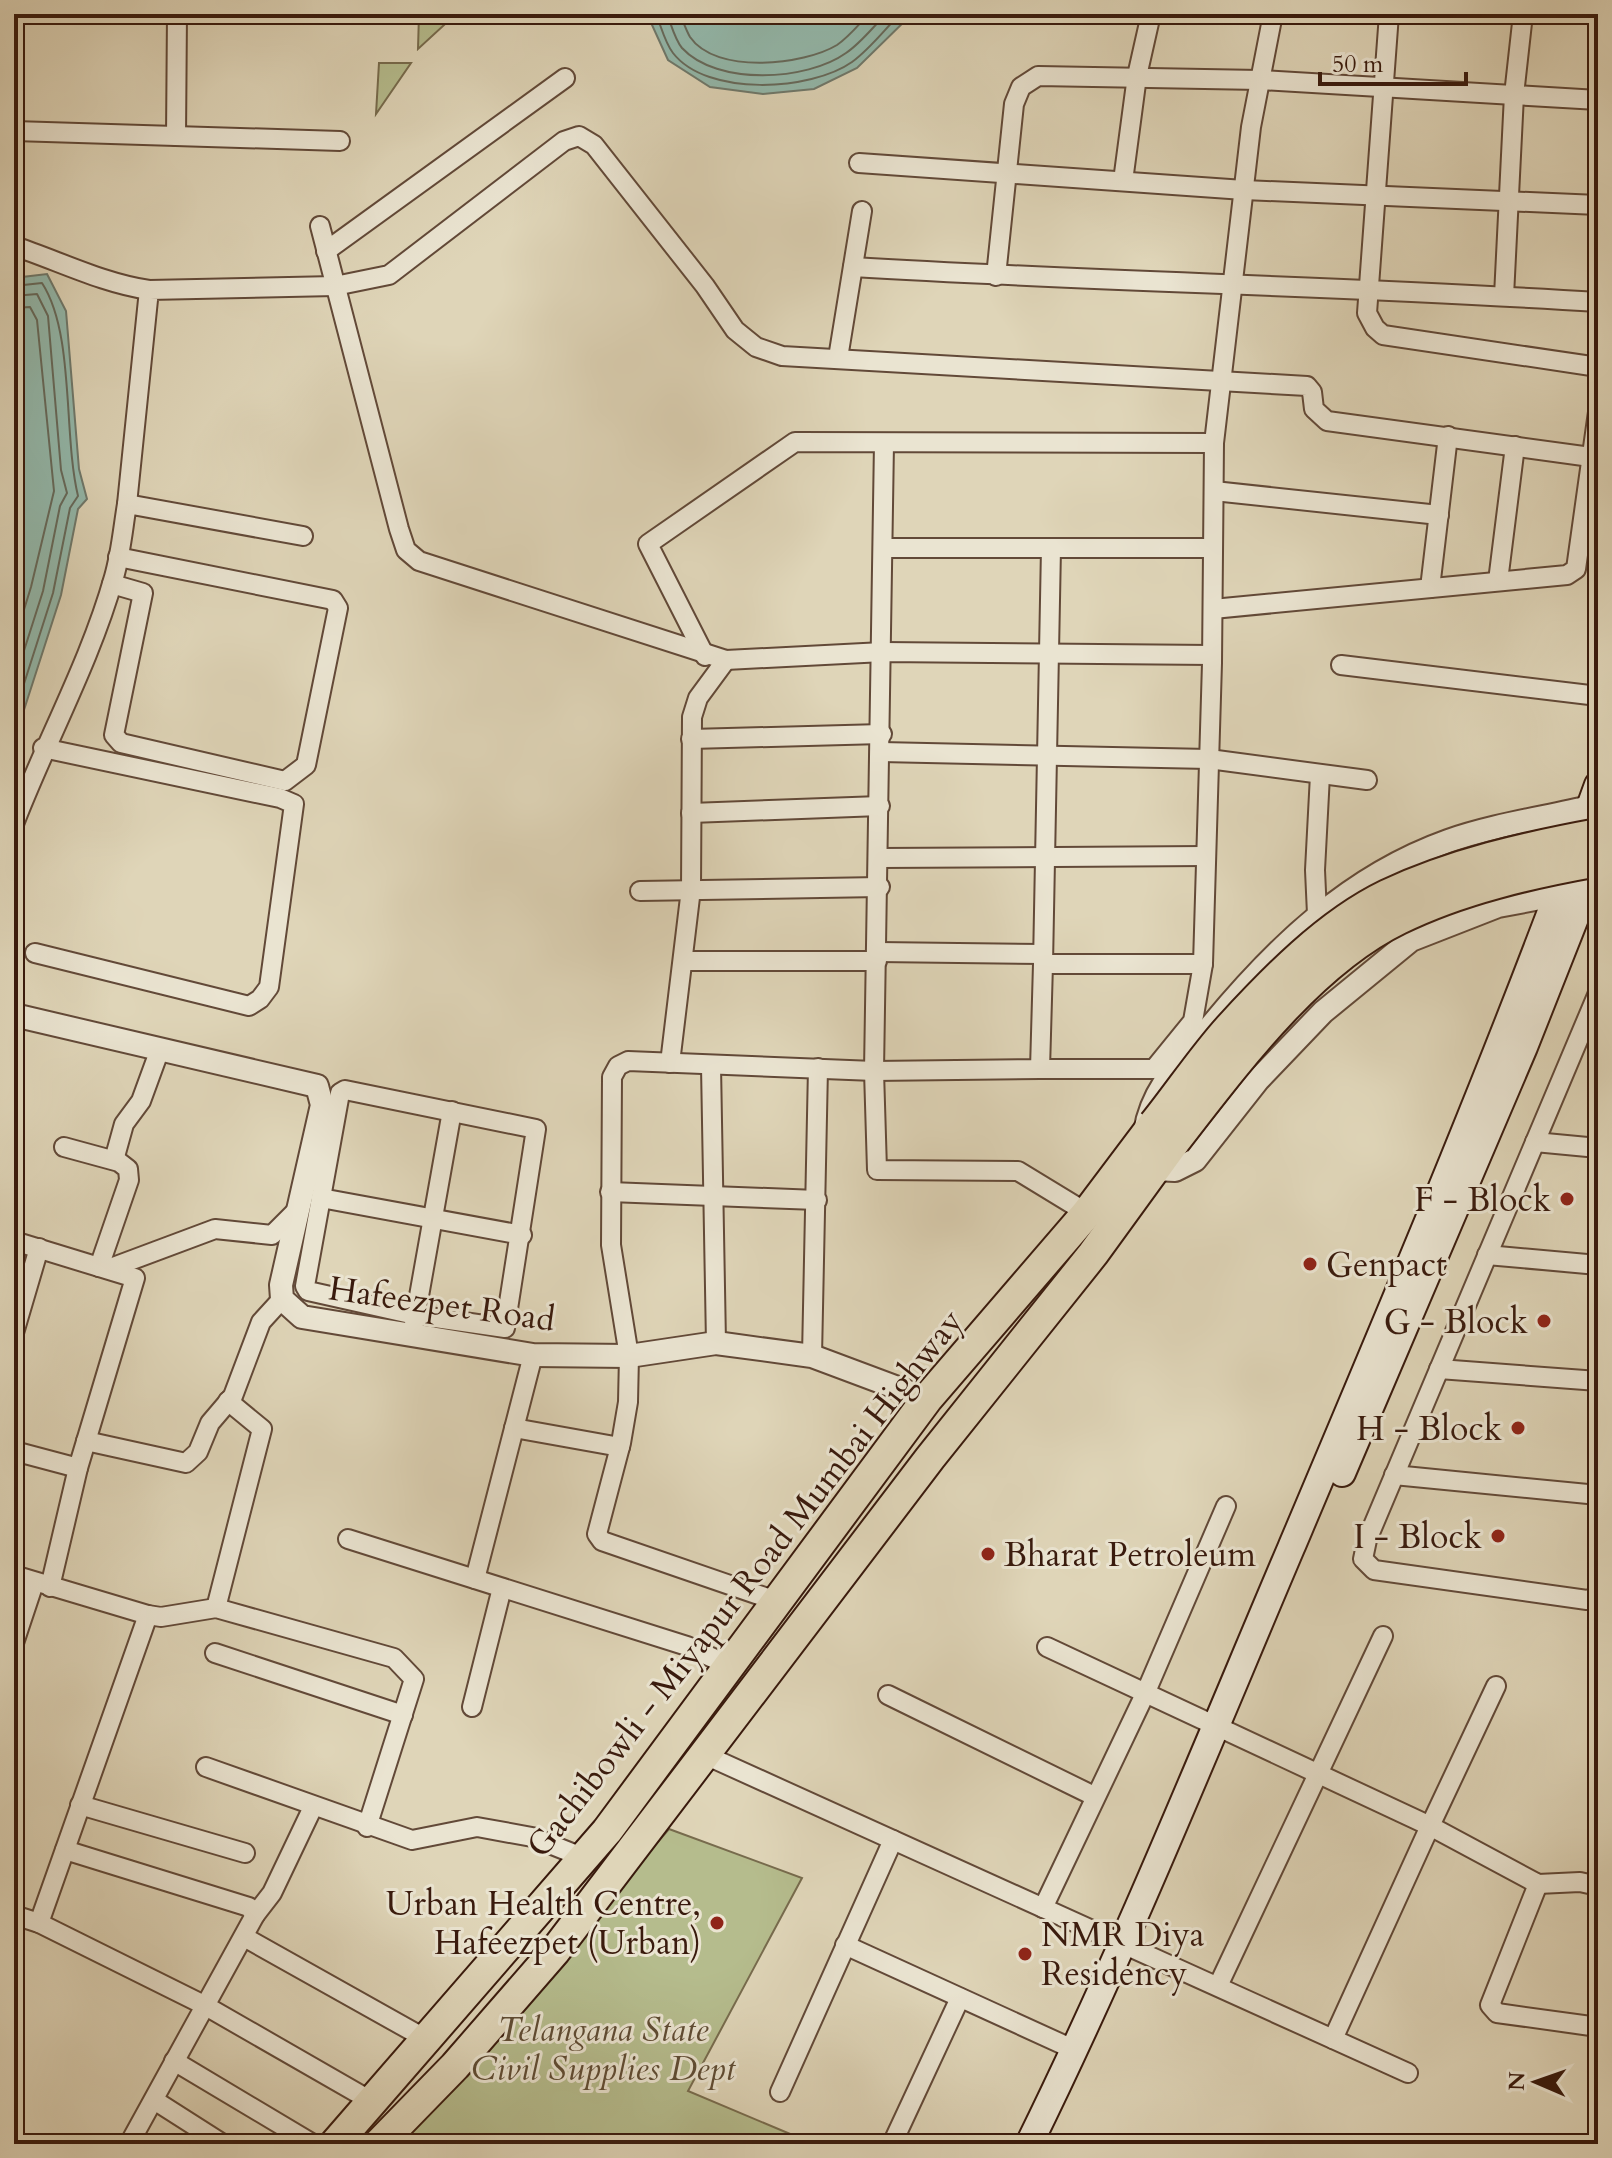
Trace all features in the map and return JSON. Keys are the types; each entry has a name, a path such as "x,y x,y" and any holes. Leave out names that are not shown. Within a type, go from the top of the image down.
{"main road":[{"path":"1440,1221 1559,895 1595,809"},
{"path":"379,2144 455,2066 555,1951 968,1409 1093,1254 1154,1169 1158,1134 1228,1029 1292,965 1346,920 1385,896 1438,874 1539,845 1595,809"},
{"path":"1046,2144 1440,1221 1592,889 1598,861 1545,871 1447,899 1397,919 1361,942 1310,985 1158,1134"},
{"name":"Gachibowli - Miyapur Road Mumbai Highway","path":"335,2144 607,1831 927,1399 1158,1134"},
{"path":"1029,2144 1130,1946"}],"street":[{"path":"176,136 177,14"},
{"path":"1123,181 1137,76 1151,14"},
{"path":"779,1602 602,1541 597,1534 620,1447 628,1402 629,1356 611,1245 612,1077 618,1066 628,1061 874,1071 1154,1069 1193,1021 1203,964 1213,609 1214,443 1244,190 1273,14"},
{"path":"1389,14 1367,313 1383,335 1598,367"},
{"path":"1504,296 1514,95 1523,14"},
{"path":"996,276 1014,104 1021,87 1029,79 1137,76 1260,80 1598,100"},
{"path":"326,251 565,78"},
{"path":"14,131 340,141"},
{"path":"14,246 81,269 116,285 149,290 335,286 389,275 564,141 579,136 594,145 705,286 735,330 756,347 782,356 1307,386 1312,392 1314,409 1327,421 1594,457"},
{"path":"859,163 1244,190 1598,205"},
{"path":"838,358 862,211"},
{"path":"320,226 406,550 419,561 705,656 726,660 883,652 1212,655"},
{"path":"853,267 1233,286 1369,288 1598,302"},
{"path":"14,824 43,748 89,648 112,584 127,504 149,290"},
{"path":"1213,609 1567,575 1576,569 1598,412"},
{"path":"1430,588 1448,436"},
{"path":"705,656 648,544 795,442 1214,443"},
{"path":"884,443 880,887 874,1071 877,1170 1018,1171 1087,1213"},
{"path":"1498,581 1515,446"},
{"path":"1214,491 1439,515"},
{"path":"127,504 303,536"},
{"path":"884,548 1213,548"},
{"path":"1040,1069 1051,548"},
{"path":"112,584 143,593 114,735 121,743 285,781 306,765 338,608 333,600 118,557"},
{"path":"670,1063 691,889 692,717 698,698 726,660"},
{"path":"1341,665 1598,696"},
{"path":"691,739 882,743 1046,755 1209,759 1367,780"},
{"path":"35,953 249,1006 260,999 269,987 294,804 280,798 43,748"},
{"path":"1317,914 1315,870 1320,775"},
{"path":"691,813 880,806"},
{"path":"1158,1134 1155,1093 1253,975 1317,914 1382,871 1450,840 1595,809"},
{"path":"880,858 1206,856"},
{"path":"640,891 880,887"},
{"path":"1154,1169 1175,1170 1195,1160 1258,1080 1323,1012 1411,940 1498,906 1592,889"},
{"path":"683,961 878,956 1203,964"},
{"path":"1598,993 1590,1031 1535,1142 1394,1475 1363,1559 1374,1570 1587,1600 1598,1596"},
{"name":"Hafeezpet Road","path":"14,1015 317,1086 322,1105 281,1285 282,1299 288,1308 310,1318 414,1325 533,1355 629,1356 716,1343 812,1356 927,1399"},
{"path":"114,1160 124,1124 141,1101 160,1049"},
{"path":"711,1066 716,1343"},
{"path":"812,1356 818,1068"},
{"path":"350,1090 536,1129 522,1235 505,1328 414,1325 313,1295 305,1286 321,1198 340,1093 350,1090"},
{"path":"414,1325 452,1111"},
{"path":"1535,1142 1598,1148"},
{"path":"64,1147 114,1160 128,1169 129,1180 103,1268"},
{"path":"610,1192 817,1200"},
{"path":"321,1198 522,1235"},
{"path":"103,1268 215,1229 272,1235 296,1211"},
{"path":"14,1241 135,1278 42,1585 14,1643"},
{"path":"14,1333 39,1248"},
{"path":"1487,1255 1598,1265"},
{"path":"310,1318 313,1295"},
{"path":"86,1441 186,1463 198,1452 210,1423 228,1401 261,1322 282,1299"},
{"path":"475,1579 533,1355"},
{"path":"1439,1369 1598,1381"},
{"path":"216,1608 262,1429 228,1401"},
{"path":"514,1428 620,1447"},
{"path":"14,1451 78,1468"},
{"path":"1394,1475 1598,1495"},
{"path":"1043,1908 1145,1694 1226,1506"},
{"path":"348,1539 687,1646 728,1665"},
{"path":"14,1575 148,1615 161,1617 216,1608 394,1658 414,1679 367,1827"},
{"path":"472,1707 502,1588"},
{"path":"39,1923 148,1615"},
{"path":"1218,1986 1383,1636"},
{"path":"1047,1647 1321,1773 1430,1826 1538,1884 1598,1886"},
{"path":"215,1653 403,1715"},
{"path":"1333,2039 1496,1686"},
{"path":"888,1695 1094,1796"},
{"path":"703,1754 1408,2073"},
{"path":"206,1767 367,1827 412,1840 477,1827 532,1837 582,1857"},
{"path":"80,1805 245,1853"},
{"path":"129,2144 255,1915 272,1893 313,1807"},
{"path":"780,2092 893,1840"},
{"path":"65,1850 249,1907 255,1915"},
{"path":"1538,1884 1490,2005 1497,2013 1598,2027"},
{"path":"14,1915 39,1923 204,2005 359,2094 370,2104"},
{"path":"244,1937 426,2039"},
{"path":"845,1945 1075,2050"},
{"path":"892,2144 960,1998"},
{"path":"174,2061 313,2144"},
{"path":"154,2100 223,2144"}],"green space":[{"path":"419,14 456,14 418,49"},
{"path":"379,63 411,63 376,114"},
{"name":"Telangana State Civil Supplies Dept","path":"669,1829 802,1878 688,2091 814,2144 397,2144"}],"water":[{"path":"647,14 912,14 857,68 814,89 763,94 710,87 668,60"},
{"path":"47,274 66,311 79,469 87,499 78,509 61,595 14,741 14,278"}],"place":[{"name":"F - Block","path":"1567,1199"},
{"name":"Genpact","path":"1310,1264"},
{"name":"G - Block","path":"1544,1321"},
{"name":"H - Block","path":"1518,1428"},
{"name":"I - Block","path":"1498,1536"},
{"name":"Bharat Petroleum","path":"988,1554"},
{"name":"Urban Health Centre, Hafeezpet (Urban)","path":"717,1923"},
{"name":"NMR Diya Residency","path":"1025,1954"}]}
